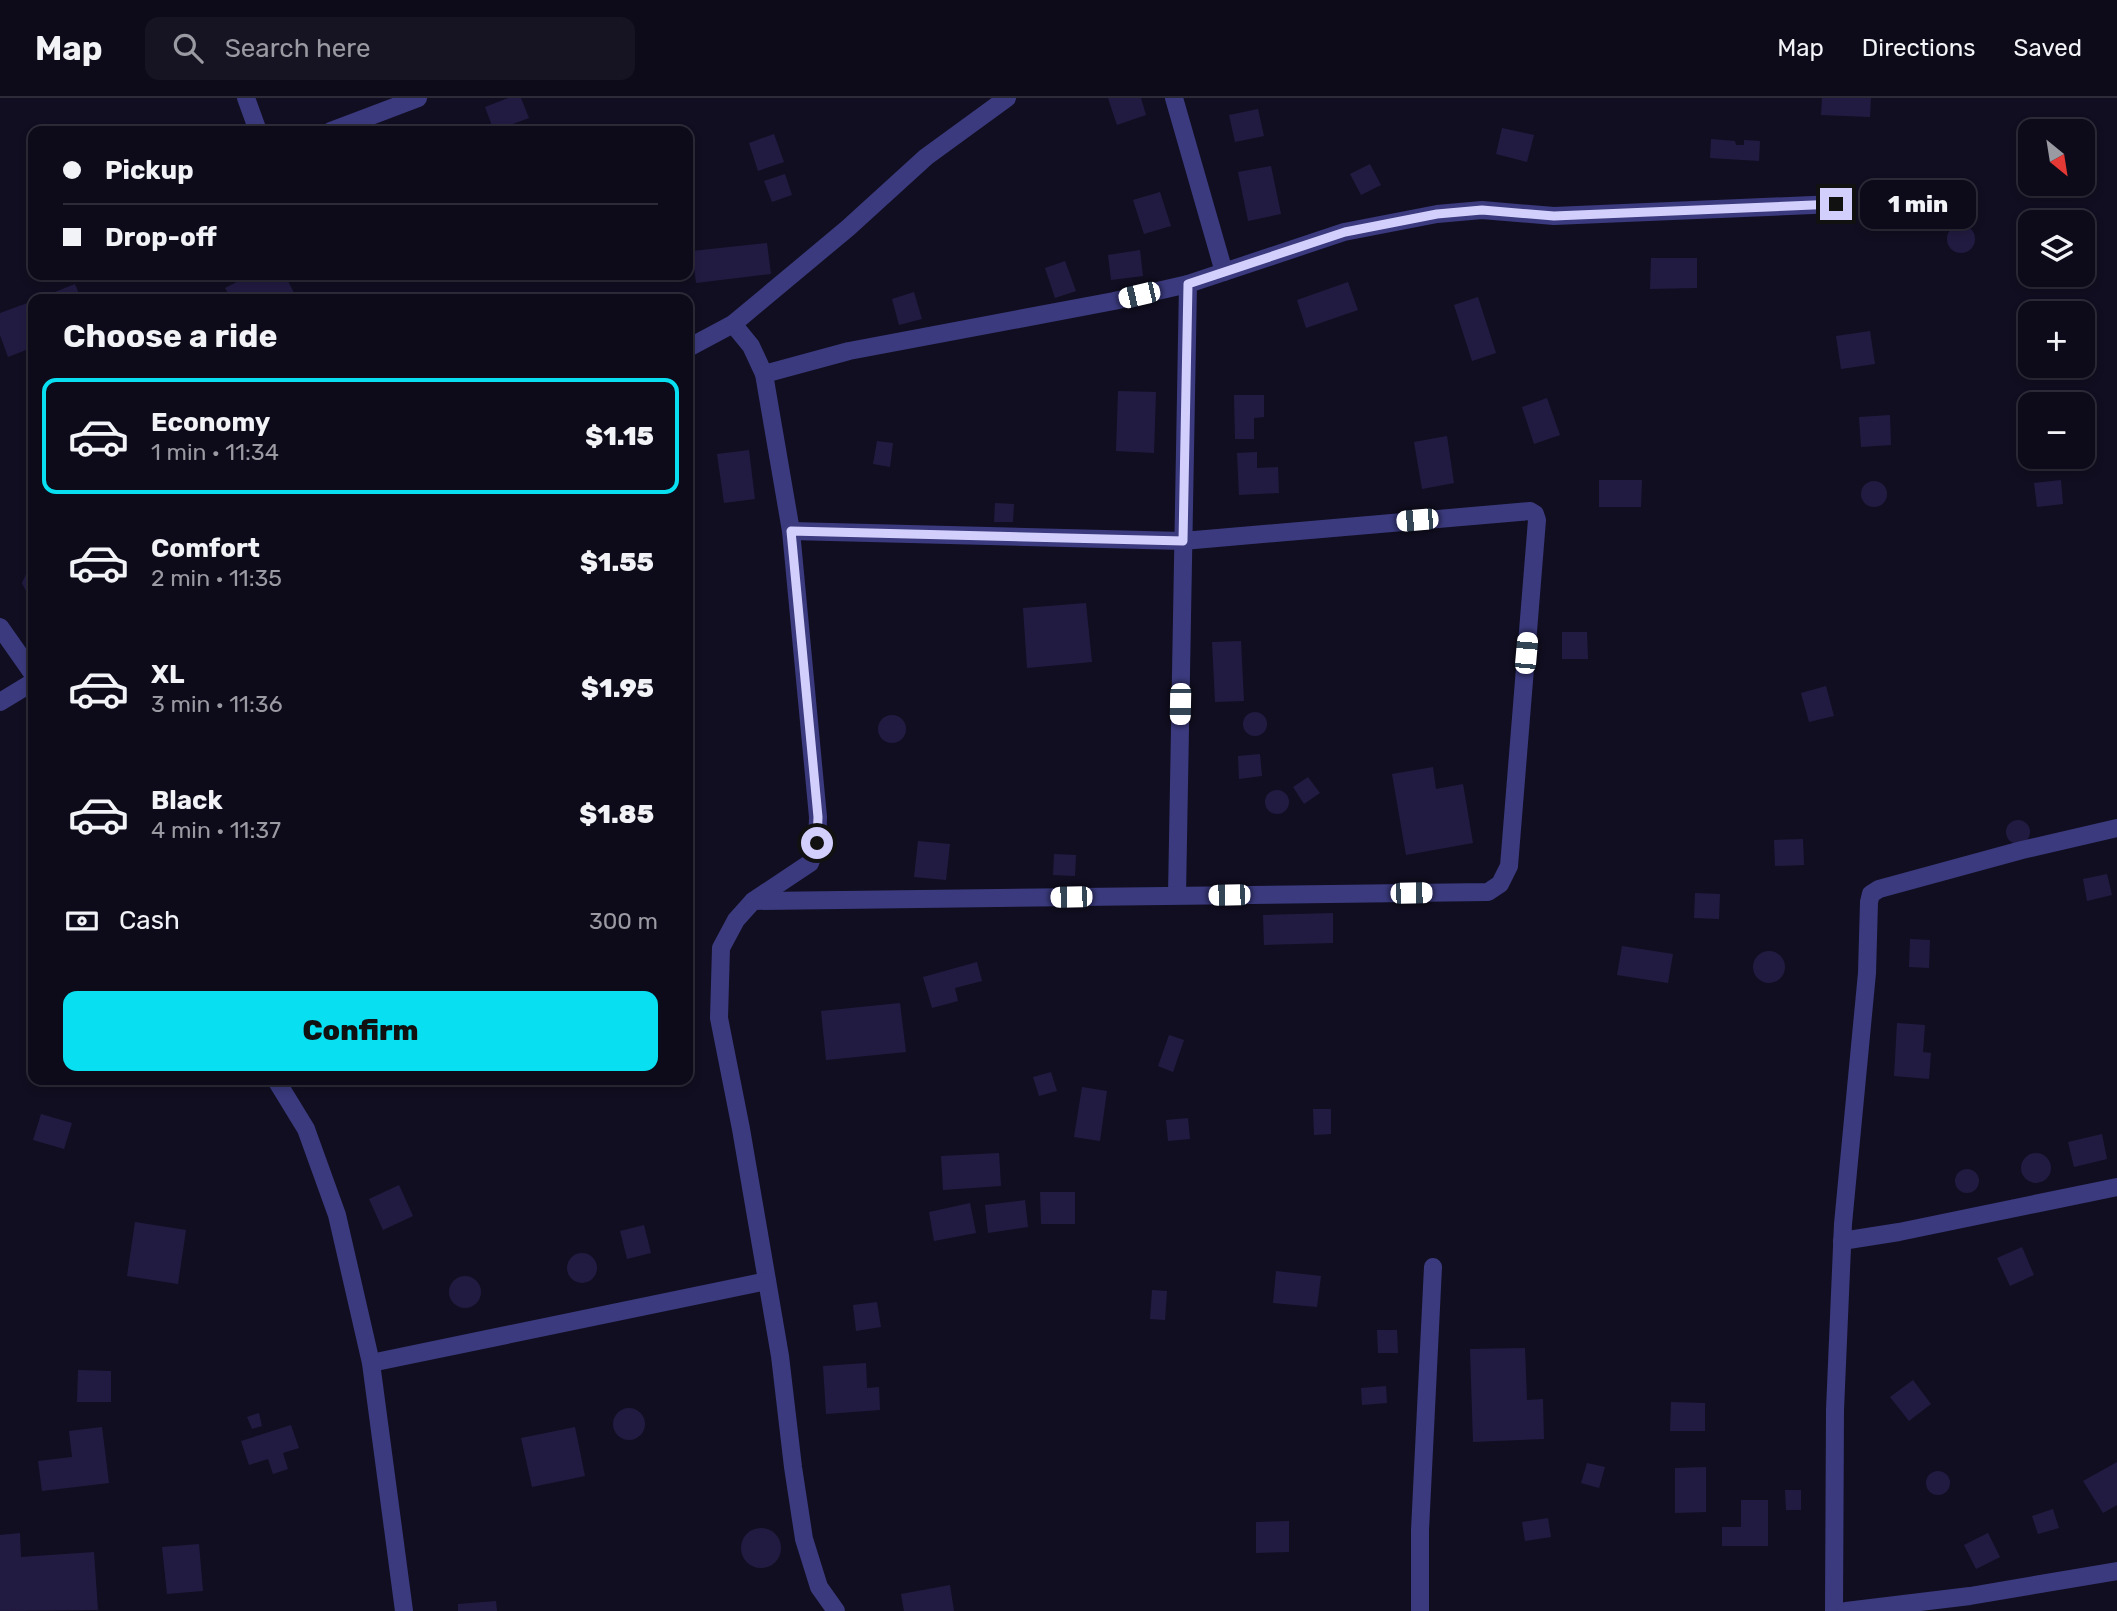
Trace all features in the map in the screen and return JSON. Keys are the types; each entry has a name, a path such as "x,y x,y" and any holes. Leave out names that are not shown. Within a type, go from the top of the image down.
{"street":[{"path":"246,98 256,126"},
{"path":"344,126 418,98"},
{"path":"693,345 733,324 848,228 926,157 1007,98"},
{"path":"1174,98 1224,272"},
{"path":"764,374 849,351 1101,304 1188,284 1345,232 1437,214 1482,210 1554,216 1836,204"},
{"path":"1177,895 1188,284"},
{"path":"733,324 751,346 764,374 791,531 818,817 817,843 810,863 753,901 736,920 721,948 719,1018 780,1356 804,1539 819,1587 836,1611"},
{"path":"753,901 1488,892 1500,884 1510,866 1537,520 1535,514 1530,511 1183,541 791,531"},
{"path":"0,627 28,667"},
{"path":"0,702 28,685"},
{"path":"1834,1611 1835,1410 1842,1241 1867,973 1871,894 2022,850 2117,828"},
{"path":"279,1085 306,1129 338,1216 371,1363 404,1611"},
{"path":"1842,1241 1899,1232 2117,1187"},
{"path":"1420,1611 1420,1530 1433,1268"},
{"path":"371,1363 767,1281"},
{"path":"1846,1611 1970,1596 2117,1571"}],"building":[{"path":"508,98 521,98 529,118 507,126 492,126 485,107"},
{"path":"1108,98 1141,98 1146,115 1117,125"},
{"path":"1822,98 1871,98 1870,117 1821,115"},
{"path":"1258,109 1264,136 1235,142 1229,115"},
{"path":"1502,128 1534,135 1527,162 1496,154"},
{"path":"774,134 784,162 758,171 749,143"},
{"path":"1711,139 1735,141 1736,145 1744,145 1744,140 1760,141 1759,161 1710,158"},
{"path":"1370,164 1381,185 1361,195 1350,174"},
{"path":"1271,166 1281,214 1248,221 1238,172"},
{"path":"785,174 792,195 772,202 764,181"},
{"path":"1160,192 1171,226 1144,234 1133,200"},
{"path":"1961,225 1971,229 1975,239 1971,249 1961,253 1951,249 1947,239 1951,229"},
{"path":"767,243 771,274 696,283 693,251"},
{"path":"1140,250 1143,276 1111,280 1108,255"},
{"path":"1651,258 1697,258 1697,288 1650,289"},
{"path":"1065,261 1076,291 1055,298 1045,268"},
{"path":"240,280 288,280 294,294 228,294 225,288"},
{"path":"1348,282 1358,310 1306,328 1297,300"},
{"path":"75,284 79,294 50,294"},
{"path":"914,292 922,319 899,325 892,299"},
{"path":"1478,297 1496,353 1472,361 1454,305"},
{"path":"28,303 28,355 26,350 8,357 0,335 0,313"},
{"path":"1870,331 1875,364 1841,369 1836,336"},
{"path":"1118,391 1156,392 1154,453 1116,451"},
{"path":"1234,395 1264,395 1264,417 1254,418 1254,439 1235,439"},
{"path":"1547,398 1560,435 1534,444 1522,407"},
{"path":"1890,415 1891,445 1861,447 1859,417"},
{"path":"1447,436 1454,483 1422,489 1414,442"},
{"path":"877,441 893,443 890,467 873,464"},
{"path":"749,450 755,499 724,503 717,454"},
{"path":"1257,452 1257,468 1278,467 1279,493 1239,495 1237,453"},
{"path":"1599,480 1642,480 1641,507 1599,507"},
{"path":"2061,480 2063,504 2037,507 2034,483"},
{"path":"1874,481 1884,484 1887,494 1884,504 1874,507 1864,504 1861,494 1864,484"},
{"path":"995,503 1014,504 1013,522 994,522"},
{"path":"28,571 28,594 22,583"},
{"path":"1086,603 1092,662 1027,668 1023,608"},
{"path":"1562,632 1587,632 1588,659 1562,659"},
{"path":"1241,641 1244,701 1215,702 1212,642"},
{"path":"1826,686 1834,716 1809,722 1801,693"},
{"path":"1255,712 1263,716 1267,724 1263,732 1255,736 1247,732 1243,724 1247,716"},
{"path":"892,715 902,719 906,729 902,739 892,743 882,739 878,729 882,719"},
{"path":"1260,754 1262,776 1239,779 1238,756"},
{"path":"1433,767 1436,789 1463,784 1473,843 1406,855 1392,774"},
{"path":"1308,777 1320,793 1304,804 1293,787"},
{"path":"1277,790 1285,794 1289,802 1285,810 1277,814 1269,810 1265,802 1269,794"},
{"path":"2018,820 2027,823 2030,832 2027,841 2018,844 2009,841 2006,832 2009,823"},
{"path":"1803,839 1804,865 1775,866 1774,840"},
{"path":"918,841 950,844 946,880 914,877"},
{"path":"1054,854 1076,855 1075,876 1053,875"},
{"path":"2107,874 2112,895 2087,901 2083,879"},
{"path":"1695,893 1720,894 1719,919 1694,918"},
{"path":"1333,913 1333,943 1264,945 1263,915"},
{"path":"1910,939 1930,940 1929,968 1909,967"},
{"path":"1622,946 1673,954 1668,983 1617,975"},
{"path":"1769,951 1780,956 1785,967 1780,978 1769,983 1758,978 1753,967 1758,956"},
{"path":"977,962 982,981 955,988 958,1001 932,1008 923,977"},
{"path":"900,1003 906,1052 826,1060 821,1011"},
{"path":"1897,1023 1925,1025 1923,1052 1931,1053 1929,1079 1894,1076"},
{"path":"1169,1035 1184,1040 1173,1072 1158,1066"},
{"path":"1051,1072 1057,1091 1039,1096 1033,1077"},
{"path":"1082,1087 1107,1091 1100,1141 1074,1137"},
{"path":"1313,1109 1331,1109 1331,1134 1314,1135"},
{"path":"41,1114 72,1123 64,1149 33,1140"},
{"path":"1188,1118 1190,1139 1168,1141 1166,1120"},
{"path":"2102,1134 2107,1159 2074,1167 2068,1142"},
{"path":"999,1153 1001,1186 943,1190 941,1156"},
{"path":"2036,1153 2047,1157 2051,1168 2047,1179 2036,1183 2025,1179 2021,1168 2025,1157"},
{"path":"1967,1169 1975,1173 1979,1181 1975,1189 1967,1193 1959,1189 1955,1181 1959,1173"},
{"path":"399,1185 413,1216 383,1230 369,1199"},
{"path":"1040,1192 1075,1192 1075,1224 1041,1224"},
{"path":"1025,1200 1028,1227 988,1233 985,1205"},
{"path":"970,1203 976,1233 934,1241 929,1212"},
{"path":"135,1222 186,1230 178,1284 127,1276"},
{"path":"644,1225 651,1253 627,1259 620,1231"},
{"path":"2022,1247 2034,1275 2010,1286 1997,1258"},
{"path":"582,1253 593,1257 597,1268 593,1279 582,1283 571,1279 567,1268 571,1257"},
{"path":"1276,1271 1321,1276 1317,1307 1273,1303"},
{"path":"465,1276 476,1281 481,1292 476,1303 465,1308 454,1303 449,1292 454,1281"},
{"path":"1152,1290 1167,1291 1165,1320 1150,1319"},
{"path":"877,1302 881,1327 856,1331 853,1305"},
{"path":"1377,1330 1397,1330 1398,1353 1378,1353"},
{"path":"1525,1348 1527,1400 1543,1399 1544,1439 1473,1442 1470,1349"},
{"path":"866,1363 867,1388 879,1387 880,1410 826,1414 823,1366"},
{"path":"78,1370 111,1371 111,1402 77,1402"},
{"path":"1913,1380 1931,1404 1909,1421 1890,1397"},
{"path":"1386,1386 1387,1403 1362,1405 1361,1388"},
{"path":"1671,1402 1705,1403 1705,1431 1670,1431"},
{"path":"629,1408 640,1413 645,1424 640,1435 629,1440 618,1435 613,1424 618,1413"},
{"path":"259,1413 262,1426 252,1429 247,1417"},
{"path":"291,1425 299,1448 283,1453 288,1469 273,1474 268,1459 249,1465 241,1441"},
{"path":"102,1427 109,1483 42,1491 38,1461 72,1457 69,1431"},
{"path":"575,1427 585,1476 532,1487 521,1438"},
{"path":"2117,1462 2117,1505 2103,1513 2083,1481"},
{"path":"1587,1463 1605,1467 1599,1488 1581,1483"},
{"path":"1706,1467 1706,1512 1675,1513 1675,1468"},
{"path":"1938,1471 1947,1474 1950,1483 1947,1492 1938,1495 1929,1492 1926,1483 1929,1474"},
{"path":"1785,1490 1801,1490 1801,1510 1786,1510"},
{"path":"1741,1500 1768,1500 1768,1546 1722,1546 1722,1527 1741,1527"},
{"path":"2053,1509 2059,1528 2038,1534 2032,1516"},
{"path":"1548,1518 1551,1537 1525,1541 1522,1522"},
{"path":"1289,1521 1289,1552 1256,1553 1256,1522"},
{"path":"761,1528 775,1534 781,1548 775,1562 761,1568 747,1562 741,1548 747,1534"},
{"path":"20,1533 21,1557 94,1552 98,1610 0,1611 0,1535"},
{"path":"1988,1533 2000,1557 1976,1569 1964,1545"},
{"path":"199,1544 203,1591 167,1594 162,1547"},
{"path":"950,1585 954,1611 904,1611 901,1594"},
{"path":"496,1601 497,1611 458,1611 458,1604"}],"route":[{"path":"817,843 818,817 805,658 791,531 1183,541 1188,284 1345,232 1437,214 1482,210 1554,216 1836,204"}]}
